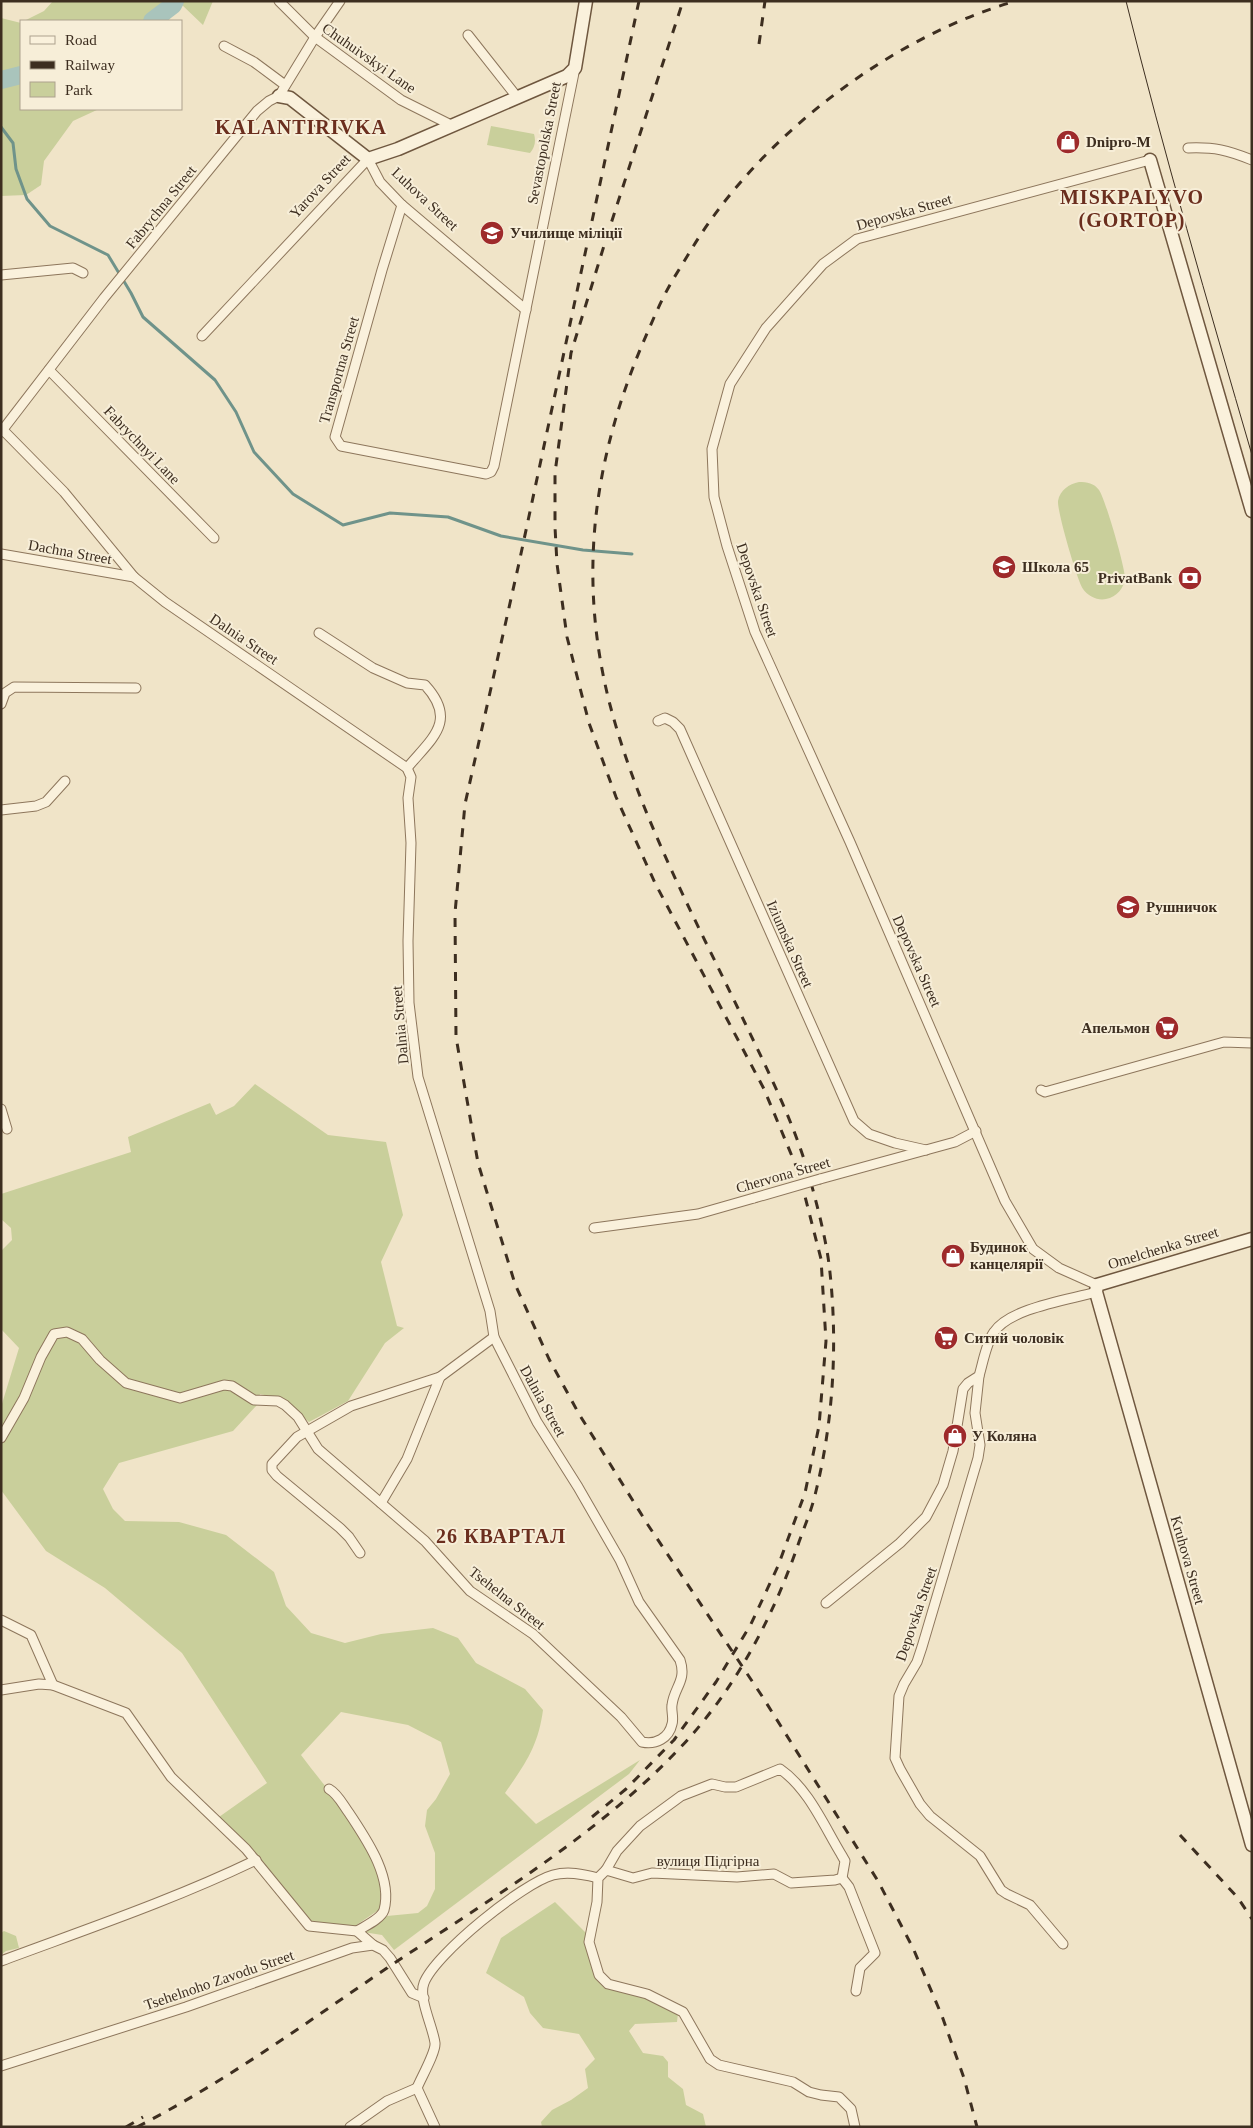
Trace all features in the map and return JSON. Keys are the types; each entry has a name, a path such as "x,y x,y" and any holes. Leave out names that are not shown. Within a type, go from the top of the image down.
{"street":[{"name":"Chuhuivskyi Lane","path":"279,1 314,37 401,100 451,125"},
{"name":"Fabrychna Street","path":"2,430 104,298 257,111 282,91 314,37 340,1"},
{"name":"Sevastopolska Street","path":"494,466 575,68 586,1"},
{"path":"468,35 517,97"},
{"name":"Luhova Street","path":"224,46 254,62 290,98 368,159 380,182 402,205 526,310"},
{"name":"Yarova Street","path":"202,336 368,159 398,149 557,81 567,76 575,68"},
{"path":"1188,148 1212,147 1252,160"},
{"path":"1150,160 1248,484 1252,510"},
{"name":"Depovska Street","path":"1032,1249 1005,1201 854,851 755,632 727,546 714,497 712,449 730,384 766,328 823,264 857,238 1150,160"},
{"name":"Transportna Street","path":"402,205 334,437 341,446 486,474 491,472 494,466"},
{"path":"1,275 73,268 83,273"},
{"name":"Fabrychnyi Lane","path":"49,370 214,538"},
{"name":"Dalnia Street","path":"2,430 64,492 134,577 166,602 407,768 411,777 408,798 411,842 408,941 409,1003 418,1076 490,1311 494,1337 537,1422 578,1487 620,1560 639,1602 680,1660 683,1669 672,1704 672,1725 662,1740 656,1742"},
{"name":"Dachna Street","path":"1,554 134,577"},
{"path":"319,633 373,668 407,683 425,684 438,698 440,728 407,768"},
{"path":"1,704 5,693 14,687 136,688"},
{"name":"Iziumska Street","path":"658,721 665,718 673,722 680,729 854,1121 869,1134 895,1143 926,1150"},
{"path":"1,810 36,806 46,802 65,781"},
{"path":"1041,1090 1045,1092 1224,1042 1252,1043"},
{"path":"1,1109 7,1129"},
{"name":"Chervona Street","path":"594,1228 698,1214 955,1142 976,1131"},
{"name":"Omelchenka Street","path":"1032,1249 1059,1268 1097,1288 1252,1239"},
{"name":"Depovska Street","path":"1063,1944 1030,1905 1001,1890 980,1856 925,1810 895,1758 899,1696 917,1662 922,1647 978,1458 980,1445 975,1413 980,1376 993,1333 1003,1322 1020,1312 1097,1288"},
{"name":"Kruhova Street","path":"1097,1288 1252,1845"},
{"name":"Tsehelna Street","path":"1,1438 24,1398 41,1357 54,1334 67,1332 82,1339 100,1360 126,1383 180,1398 224,1385 232,1386 254,1400 278,1401 298,1417 318,1449 424,1541 470,1591 533,1634 621,1717 642,1742 656,1742"},
{"path":"360,1553 340,1528 277,1476 272,1470 272,1464 290,1443 307,1430 351,1406 440,1377 494,1337"},
{"name":"Depovska Street","path":"826,1603 900,1542 926,1517 943,1485 953,1451 960,1400 964,1389 968,1383 980,1376"},
{"path":"381,1503 407,1459 440,1377"},
{"path":"1,1620 31,1635 54,1685"},
{"path":"1,1690 39,1684 54,1685 126,1713 171,1777 256,1860 309,1926 357,1931 373,1945 383,1950 412,1993 424,1998"},
{"path":"856,1991 860,1968 875,1954 849,1887 842,1878 845,1861 808,1799 790,1776 780,1769 736,1787 712,1784 681,1796 640,1826 617,1851 606,1870 598,1878 597,1902 589,1942 599,1975 608,1984 647,1994 684,2012 710,2059 719,2065 793,2082 809,2092 839,2097 851,2109 856,2127"},
{"path":"329,1789 342,1802 369,1844 381,1869 385,1892 384,1911 357,1931"},
{"path":"1,1961 109,1923 207,1884 256,1860"},
{"name":"вулиця Підгірна","path":"606,1870 633,1878 652,1873 737,1877 774,1874 791,1883 842,1878"},
{"path":"350,2127 388,2101 417,2088 435,2045 424,1998 423,1984 444,1956 480,1922 539,1880 554,1874 577,1873 598,1878"},
{"name":"Tsehelnoho Zavodu Street","path":"1,2066 186,2007 352,1948 373,1945"},
{"path":"417,2088 435,2127"}],"green space":[{"path":"53,1 213,1 203,25 181,4 169,20 26,20 44,11"},
{"path":"1,18 20,23 20,110 97,110 73,121 44,161 41,185 26,195 1,196"},
{"path":"491,126 534,134 535,142 530,153 487,145"},
{"path":"1079,482 1090,483 1099,490 1110,518 1122,561 1125,578 1123,585 1117,594 1106,599 1093,597 1083,589 1072,560 1061,518 1058,501 1061,494 1068,486"},
{"path":"255,1084 328,1135 386,1142 403,1215 381,1262 397,1326 404,1328 385,1343 348,1401 309,1422 283,1399 260,1394 257,1405 233,1431 119,1463 103,1489 113,1509 125,1521 179,1522 226,1535 274,1572 286,1606 311,1633 345,1643 381,1634 433,1628 458,1638 476,1663 525,1689 543,1710 538,1734 530,1754 505,1793 536,1824 640,1760 629,1774 394,1950 382,1935 363,1932 387,1916 418,1913 427,1906 435,1889 435,1853 425,1826 427,1810 436,1799 450,1774 441,1742 408,1725 341,1712 301,1755 344,1810 363,1840 377,1871 380,1890 380,1909 352,1928 310,1921 258,1857 219,1817 267,1783 182,1653 105,1588 46,1551 1,1490 1,1407 19,1348 1,1329 1,1251 12,1240 11,1228 1,1219 1,1194 131,1152 128,1137 210,1103 216,1115 234,1106"},
{"path":"555,1902 588,1935 590,1956 597,1976 678,2013 677,2022 635,2024 629,2031 643,2053 663,2056 668,2062 668,2077 683,2089 686,2105 703,2114 706,2127 542,2127 541,2122 552,2110 588,2088 585,2069 595,2059 579,2034 543,2028 530,2013 524,1997 486,1973 501,1938"},
{"path":"4,1931 16,1936 19,1948 6,1951 1,1955 1,1933"}],"waterway":[{"path":"153,20 173,5 175,1"},
{"path":"1,80 20,75"},
{"path":"1,127 13,143 16,169 27,199 50,226 108,255 143,317 215,380 236,412 254,452 293,494 343,525 390,513 448,517 501,536 583,550 632,554"}],"tram line":[{"path":"1126,1 1171,172 1252,455"}],"railway":[{"path":"639,1 519,563 465,804 455,913 456,1037 478,1163 515,1284 549,1359 579,1414 648,1525 762,1696 878,1881 913,1948 942,2016 964,2078 977,2127"},
{"path":"592,1817 626,1789 674,1740 716,1682 751,1624 778,1566 805,1493 819,1426 826,1341 821,1259 799,1173 764,1089 655,883 616,797 589,723 567,637 557,564 555,473 571,353 683,1"},
{"path":"759,44 765,1"},
{"path":"137,2127 170,2110 265,2051 501,1893 611,1812 678,1750 717,1704 750,1653 789,1570 814,1498 827,1435 834,1349 832,1292 827,1253 808,1172 788,1115 669,865 635,784 621,743 609,701 594,610 595,520 602,476 612,433 625,389 642,345 674,278 719,208 753,168 790,131 832,97 876,66 922,39 969,17 1016,1"},
{"path":"1180,1835 1238,1898 1252,1919"},
{"path":"126,2127 143,2117"}],"place":[{"name":"Dnipro-M","path":"1068,142"},
{"name":"Училище міліції","path":"492,233"},
{"name":"Школа 65","path":"1004,567"},
{"name":"PrivatBank","path":"1190,578"},
{"name":"Рушничок","path":"1128,907"},
{"name":"Апельмон","path":"1167,1028"},
{"name":"Будинок канцелярії","path":"953,1256"},
{"name":"Ситий чоловік","path":"946,1338"},
{"name":"У Коляна","path":"955,1436"}],"district":[{"name":"KALANTIRIVKA","path":"301,127"},
{"name":"MISKPALYVO (GORTOP)","path":"1132,208"},
{"name":"26 КВАРТАЛ","path":"501,1536"}]}
